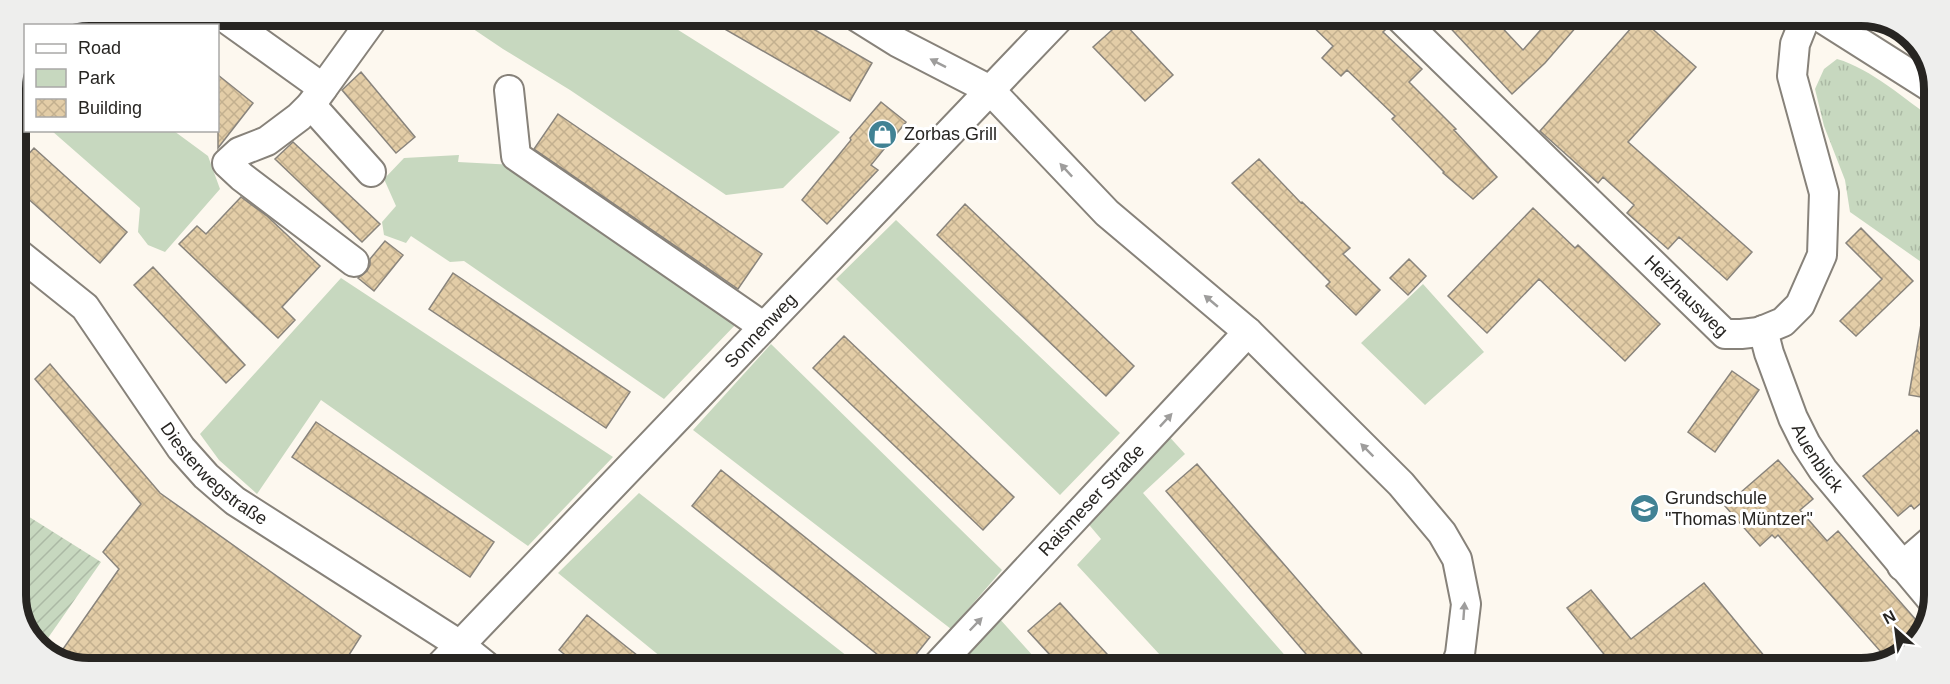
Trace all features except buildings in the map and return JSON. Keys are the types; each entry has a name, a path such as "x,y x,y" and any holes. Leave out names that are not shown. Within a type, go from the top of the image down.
{"street":[{"path":"234,26 317,96 371,171"},
{"path":"354,262 227,164 239,152 267,141 299,117 368,26"},
{"path":"871,26 897,42 990,90 1107,213 1248,332 1401,484 1442,533 1457,559 1466,604 1459,658"},
{"name":"Sonnenweg","path":"448,658 1051,26"},
{"name":"Heizhausweg","path":"1408,26 1725,334 1763,330 1783,322 1800,305 1822,255 1824,192 1792,76 1795,44 1802,26"},
{"path":"1834,26 1924,83"},
{"path":"509,90 516,156 764,327"},
{"name":"Diesterwegstraße","path":"26,259 85,307 181,448 206,476 235,501 460,645"},
{"name":"Auenblick","path":"1763,330 1769,354 1793,418 1822,470 1924,591"},
{"name":"Raismeser Straße","path":"944,658 1248,332"},
{"path":"1902,566 1924,547"},
{"path":"460,645 476,658"}],"green space":[{"path":"469,26 672,26 840,132 783,188 726,195 570,90"},
{"path":"1837,59 1850,64 1875,77 1924,112 1924,264 1850,212 1845,180 1824,126 1815,89 1824,69"},
{"path":"53,132 175,132 208,156 220,189 165,252 148,245 138,232 140,208"},
{"path":"459,155 458,162 515,165 738,322 664,399 464,261 450,262 411,236 406,243 384,235 382,222 396,206 384,179 404,158"},
{"path":"896,220 1120,433 1060,495 836,279"},
{"path":"341,278 613,457 528,546 321,400 257,494 219,460 200,434"},
{"path":"1423,284 1484,352 1425,405 1361,343"},
{"path":"771,344 1002,570 951,629 693,430"},
{"path":"1166,433 1185,454 1143,493 1287,658 1163,658 1077,565 1101,539 1085,520"},
{"path":"639,493 850,658 662,658 558,573"},
{"path":"26,515 101,562 46,641 34,627 27,608"},
{"path":"998,617 1035,658 960,658"}],"place":[{"name":"Zorbas Grill","path":"883,134"},
{"name":"Grundschule \"Thomas Müntzer\"","path":"1644,508"}]}
